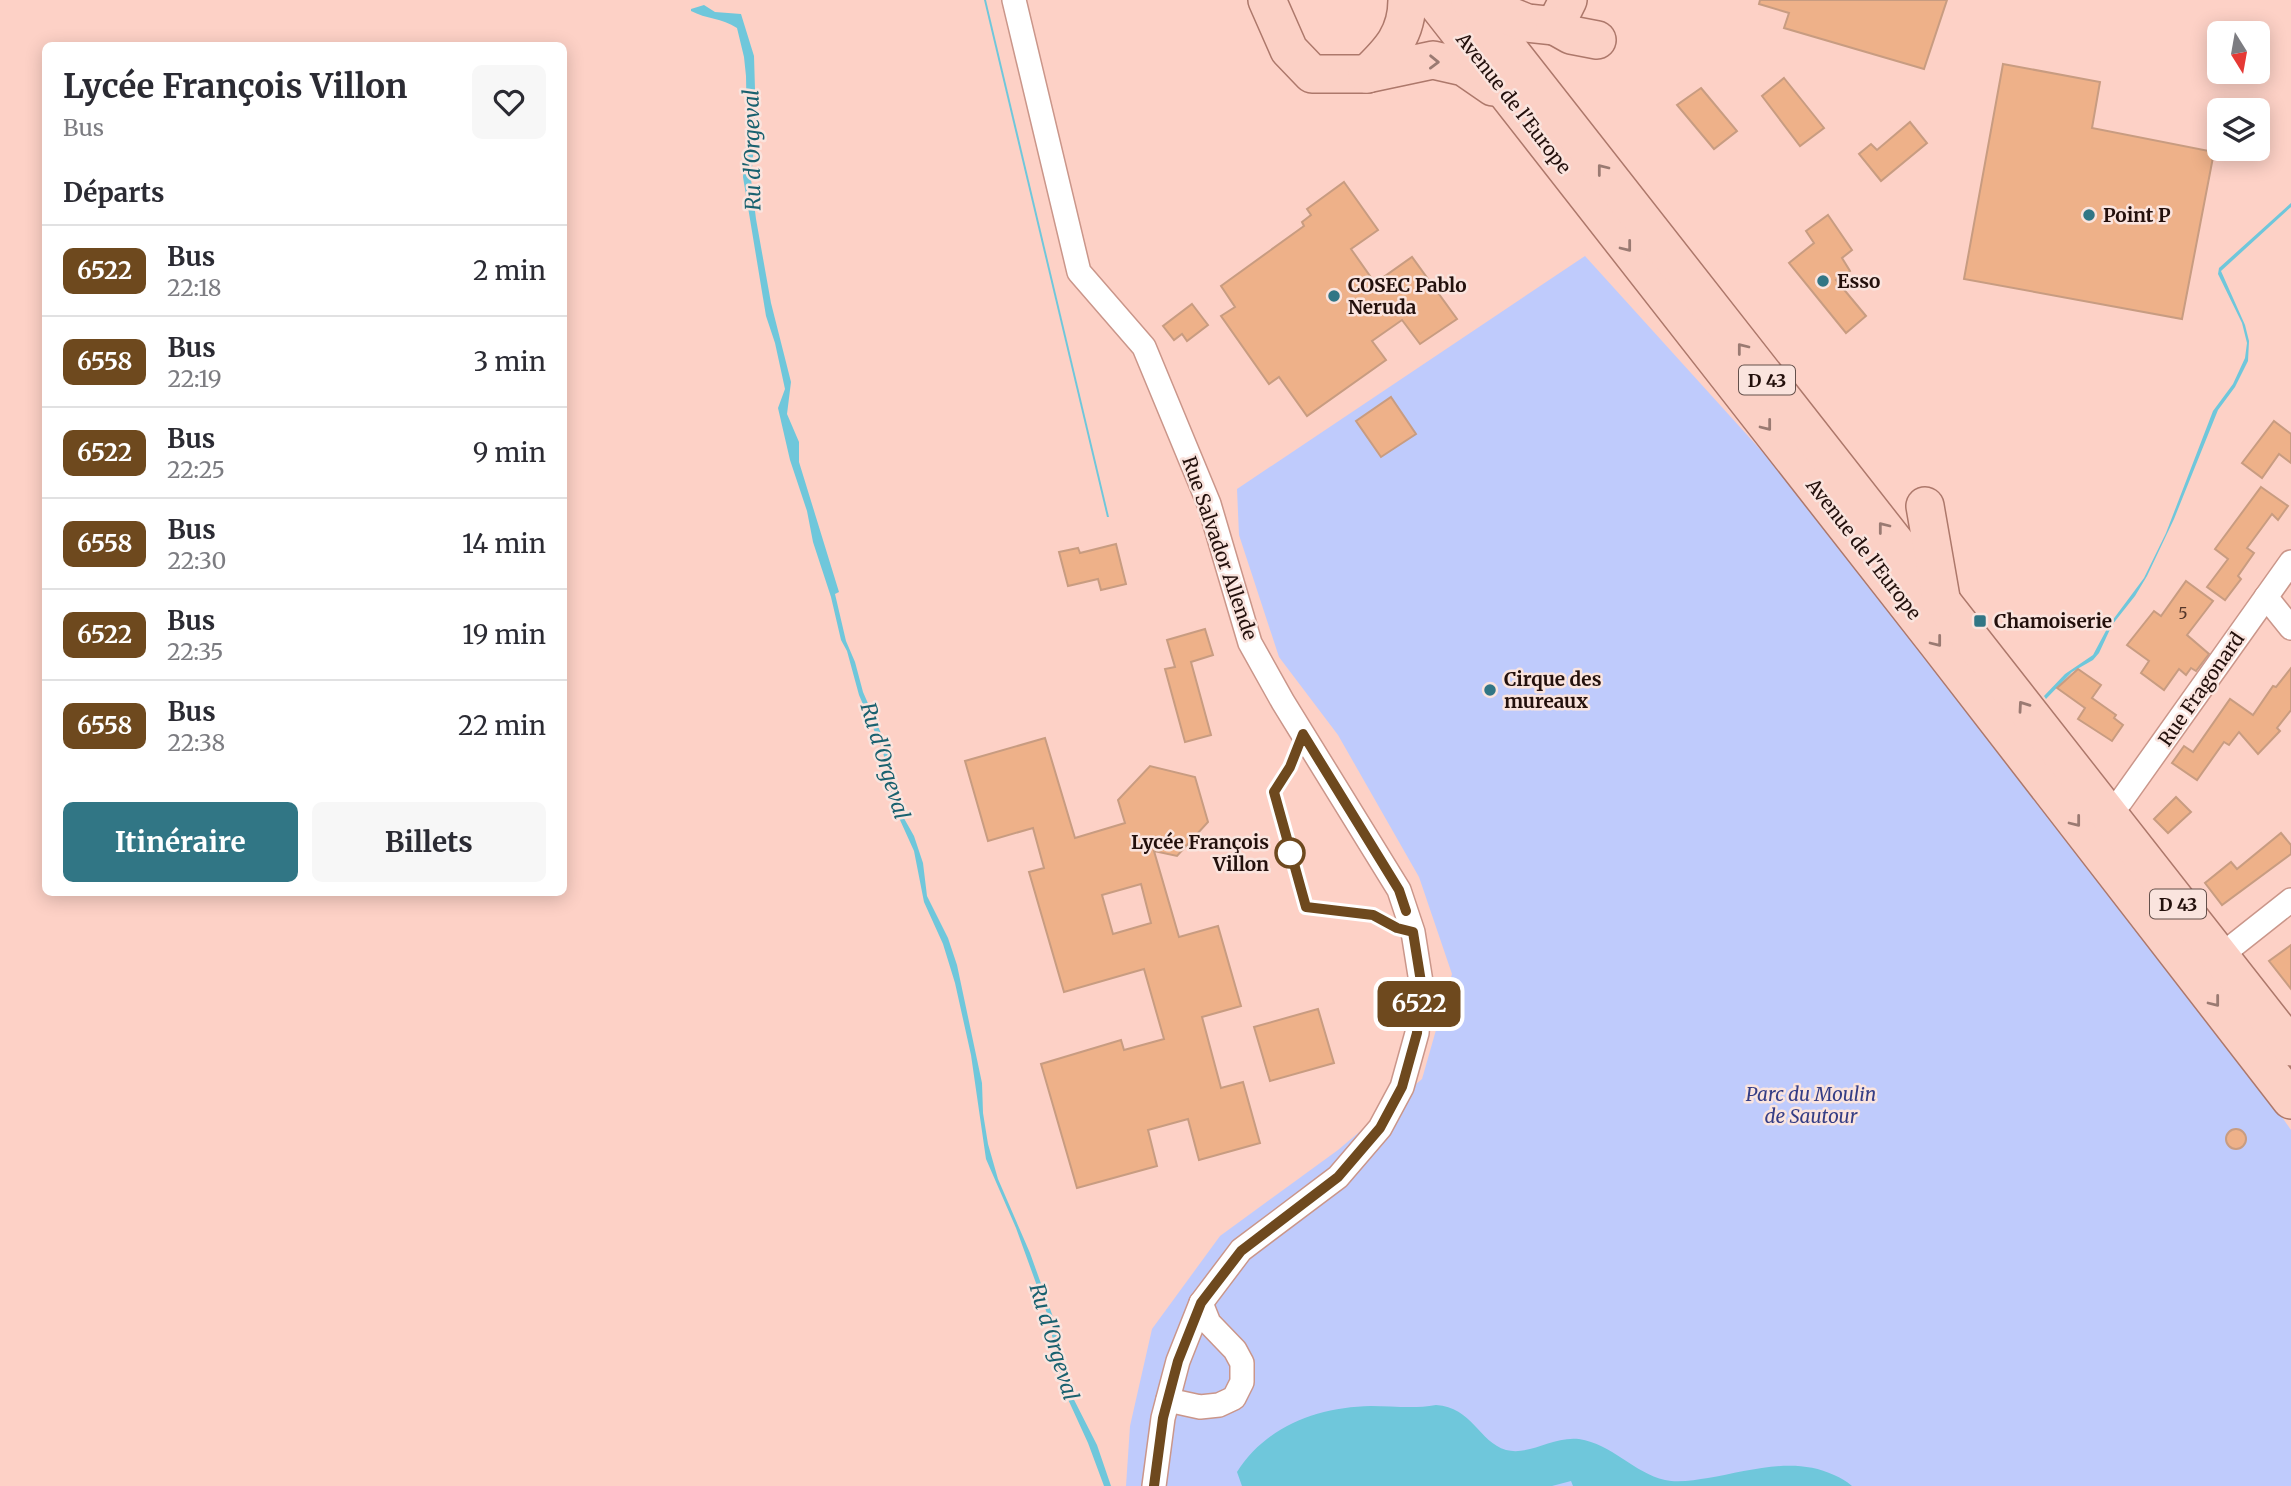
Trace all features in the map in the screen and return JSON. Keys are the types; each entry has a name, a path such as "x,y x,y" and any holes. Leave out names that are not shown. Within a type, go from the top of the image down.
{"main road":[{"path":"1267,0 1289,50 1312,74 1367,74 1433,60 1464,66 1509,97"},
{"path":"1367,74 1391,52 1407,20 1407,0"},
{"name":"Avenue de l'Europe","path":"1434,0 2291,1100"},
{"name":"Avenue de l'Europe","path":"1470,0 2291,1048"},
{"path":"1479,0 1527,23 1561,13 1571,35 1597,40"},
{"path":"1925,506 1942,603"}],"street":[{"name":"Rue Salvador Allende","path":"1014,0 1079,272 1144,347 1209,504 1250,643 1283,702 1399,890 1418,957 1421,982 1417,1033 1402,1087 1380,1128 1338,1177 1241,1251 1201,1303 1178,1361 1163,1418 1154,1486"},
{"name":"Rue Fragonard","path":"2107,813 2121,801 2291,562"},
{"path":"2266,597 2291,628"},
{"path":"2219,957 2291,900"},
{"path":"1168,1400 1200,1407 1219,1405 1234,1398 1242,1382 1242,1363 1235,1350 1209,1323 1201,1303"}],"green space":[{"name":"Parc du Moulin de Sautour","path":"1585,256 2016,732 2291,1130 2291,1486 1126,1486 1130,1426 1152,1329 1220,1236 1338,1150 1422,1079 1452,974 1419,877 1338,735 1279,657 1239,535 1237,489"}],"water":[{"path":"986,0 1109,517 1107,517"},
{"name":"Ru d'Orgeval","path":"704,5 715,12 741,14 754,56 756,123 751,179 771,303 791,382 787,414 799,442 799,462 839,592 835,594 846,641 863,692 887,747 895,797 914,836 923,863 927,896 948,938 957,965 982,1083 988,1144 998,1179 1030,1253 1058,1331 1064,1380 1097,1445 1111,1486 1104,1486 1061,1384 1049,1319 1016,1228 986,1159 971,1055 955,983 943,944 924,902 914,851 891,800 883,751 859,695 847,651 841,640 807,511 790,460 778,408 785,389 766,316 743,177 747,133 744,57 737,28 691,11"},
{"path":"2291,203 2291,207 2221,271 2245,325 2249,341 2248,361 2235,387 2218,410 2174,519 2147,576 2112,625 2099,653 2093,660 2072,672 2046,699 2044,696 2065,674 2093,655 2109,625 2144,578 2166,533 2213,411 2233,384 2245,358 2247,343 2242,323 2218,274 2219,268"},
{"path":"1436,1405 1458,1412 1489,1440 1506,1450 1524,1450 1560,1440 1579,1439 1602,1447 1643,1471 1665,1480 1692,1480 1755,1469 1803,1466 1839,1477 1852,1486 1573,1486 1571,1481 1552,1486 1242,1486 1237,1472 1249,1456 1263,1442 1295,1422 1313,1415 1351,1407"}],"building":[{"path":"1760,0 1947,0 1924,69 1784,28 1789,13 1759,4"},
{"name":"Point P","path":"2003,64 2100,82 2092,128 2207,151 2207,161 2212,161 2182,319 1964,279"},
{"path":"1784,78 1824,128 1800,146 1762,96"},
{"path":"1701,88 1737,131 1714,149 1677,105"},
{"path":"1910,122 1927,143 1881,181 1859,154 1871,144 1877,150"},
{"name":"COSEC Pablo Neruda","path":"1344,182 1378,230 1351,249 1375,283 1412,257 1457,319 1420,344 1402,320 1372,341 1386,360 1307,416 1279,377 1269,384 1221,316 1235,307 1221,286 1304,226 1302,222 1311,215 1307,209"},
{"path":"1828,215 1852,250 1842,258 1850,271 1836,280 1866,316 1846,333 1789,263 1814,243 1806,231"},
{"path":"1192,304 1208,325 1187,341 1182,334 1174,340 1163,326"},
{"path":"1391,397 1416,434 1381,457 1356,421"},
{"path":"2274,421 2291,434 2291,463 2279,454 2262,478 2242,463"},
{"path":"2261,487 2288,506 2278,520 2272,514 2247,548 2254,553 2238,576 2241,579 2225,600 2207,587 2228,559 2215,549"},
{"path":"1116,544 1126,584 1101,590 1098,579 1068,586 1059,552 1078,548 1080,553"},
{"path":"2186,581 2213,601 2187,635 2209,654 2196,671 2191,668 2186,675 2179,669 2164,690 2141,673 2149,661 2127,645 2154,611 2161,616"},
{"path":"1205,629 1213,655 1191,662 1211,735 1185,742 1165,669 1175,667 1167,640"},
{"path":"2291,668 2291,710 2277,728 2280,731 2258,754 2239,732 2229,745 2224,742 2197,780 2172,763 2184,746 2193,752 2230,699 2253,715 2273,686 2276,687"},
{"path":"2078,669 2101,685 2092,698 2116,715 2114,718 2123,725 2112,741 2078,719 2085,708 2057,688"},
{"name":"Lycée François Villon","path":"1045,738 1075,838 1125,823 1118,800 1150,766 1195,777 1208,822 1177,856 1154,851 1179,937 1218,926 1241,1006 1202,1017 1221,1088 1243,1082 1260,1143 1199,1160 1188,1119 1148,1130 1157,1166 1077,1188 1041,1064 1121,1040 1124,1050 1164,1039 1144,969 1064,992 1029,872 1044,868 1033,828 988,841 965,761","holes":["1141,884 1151,923 1113,934 1102,895"]},
{"path":"2176,797 2191,812 2168,833 2154,819"},
{"path":"2281,833 2291,845 2291,854 2222,905 2205,883 2231,862 2237,869"},
{"path":"2291,945 2291,989 2269,961"},
{"path":"1318,1009 1334,1063 1270,1081 1254,1027"},
{"path":"2236,1129 2243,1132 2246,1139 2243,1146 2236,1149 2229,1146 2226,1139 2229,1132"}],"bus line":[{"name":"6522","path":"1154,1486 1163,1418 1178,1361 1201,1303 1241,1251 1338,1177 1380,1128 1402,1087 1417,1033 1421,982 1413,932 1397,928 1373,915 1306,907 1274,792 1290,767 1303,734 1399,890 1406,911"}],"place":[{"name":"Point P","path":"2089,215"},
{"name":"Esso","path":"1823,281"},
{"name":"COSEC Pablo Neruda","path":"1334,296"},
{"name":"Chamoiserie","path":"1980,621"},
{"name":"Cirque des mureaux","path":"1490,690"},
{"name":"Lycée François Villon","path":"1290,853"}]}
